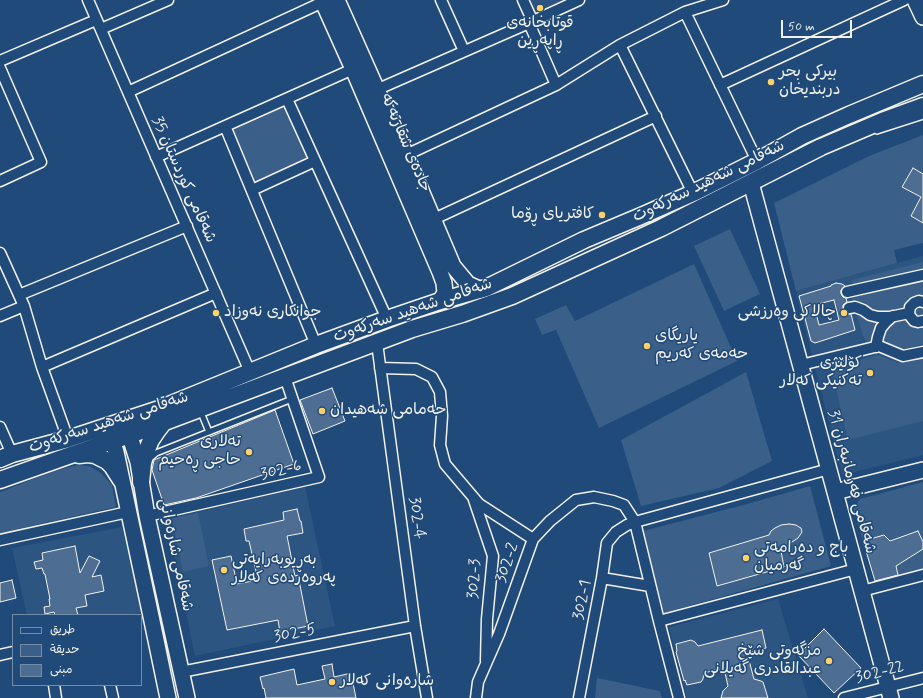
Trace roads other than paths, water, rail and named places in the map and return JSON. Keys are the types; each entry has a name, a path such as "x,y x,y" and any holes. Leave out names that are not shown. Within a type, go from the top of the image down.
{"main road":[{"path":"915,0 923,17"},
{"name":"جادەی شقارتەکە","path":"327,1 353,69 447,269 468,284 481,290"},
{"name":"جادەی شقارتەکە","path":"327,1 376,90 434,219 447,269 444,283 445,293 440,301"},
{"name":"شەقامی شەهید سەرکەوت","path":"128,428 159,409 316,345 440,301 481,290 584,240 693,193 757,161 802,136 923,84"},
{"name":"شەقامی شەهید سەرکەوت","path":"0,480 68,456 110,434 128,428 164,422 412,329 474,310 518,293 661,228 796,159 854,132 923,106"},
{"name":"شەقامی فەرمانبەران 31","path":"751,183 890,692"},
{"path":"142,482 143,463 146,452 156,431 164,422"},
{"name":"شەقامی شارەوانی","path":"128,428 138,462 147,516 187,698"},
{"path":"110,434 116,452 128,512 147,622 168,698"},
{"name":"شەقامی شەهید سەرکەوت","path":"6,456 68,439 110,434"},
{"path":"68,456 88,454 95,455 107,461 121,480"},
{"path":"835,492 923,470"}],"street":[{"name":"شەقامی کوردستان 35","path":"88,0 250,372"},
{"path":"441,0 464,52"},
{"path":"523,0 556,85"},
{"path":"376,90 531,23 579,0"},
{"path":"406,155 556,85 620,45 685,12 723,0"},
{"path":"720,85 904,0"},
{"path":"0,61 165,1"},
{"path":"128,92 327,1"},
{"path":"685,12 757,161"},
{"path":"620,45 693,193"},
{"path":"0,68 41,162 0,181"},
{"path":"156,157 353,69"},
{"path":"287,99 387,319"},
{"path":"434,219 656,116"},
{"path":"225,126 316,345"},
{"path":"252,190 315,161"},
{"path":"19,295 186,226"},
{"path":"0,253 24,306 42,367 68,439"},
{"path":"847,292 923,276"},
{"path":"42,367 216,293"},
{"path":"923,302 919,301 910,307 910,316 918,322 923,321"},
{"path":"0,316 24,306"},
{"path":"849,308 855,307 870,315 878,317 910,313"},
{"path":"876,347 881,328 893,316"},
{"name":"302-4","path":"377,343 415,626 427,698"},
{"path":"801,365 879,346 904,356 923,352"},
{"path":"380,368 416,369 432,377 440,392 442,416 440,444 445,464 479,504 532,539"},
{"name":"302-6","path":"147,516 319,477 285,377"},
{"path":"0,427 6,456"},
{"name":"302-1","path":"579,698 602,578 607,543 616,532 635,522 829,470"},
{"name":"302-2","path":"476,698 478,682 499,634 532,539 550,521 576,500 594,496 624,505 635,522"},
{"name":"302-3","path":"472,497 493,556 487,619 486,666"},
{"path":"0,540 128,512"},
{"path":"635,522 679,698"},
{"path":"659,621 856,569"},
{"path":"862,592 923,576"},
{"path":"602,578 650,586"},
{"name":"302-5","path":"181,672 415,626"},
{"path":"0,655 12,652"},
{"name":"302-22","path":"844,698 890,692 923,678"},
{"path":"54,686 56,698"},
{"path":"110,686 113,698"}],"lane":[{"path":"854,132 880,130 923,116"},
{"path":"143,463 156,453 292,399"},
{"path":"199,409 209,432"}],"place":[{"name":"قوتابخانەی ڕاپەڕین","path":"540,8"},
{"name":"بيركى بحر دربنديخان","path":"771,82"},
{"name":"کافتریای ڕۆما","path":"602,215"},
{"name":"جوانکاری نەوزاد","path":"216,313"},
{"name":"چالاکی وەرزشی","path":"844,313"},
{"name":"یاریگای ‌حەمەی کەریم","path":"647,346"},
{"name":"کۆلێژی تەکنیکی کەلار","path":"870,373"},
{"name":"حەمامی شەهیدان","path":"322,411"},
{"name":"تەلاری حاجی ڕەحیم","path":"249,452"},
{"name":"باج و دەرامەتی گەرمیان","path":"746,558"},
{"name":"بەڕیوبەرایەتی پەروەردەی کەلار","path":"224,570"},
{"name":"مزگەوتی شێخ عبدالقادری گەیلانی","path":"829,661"},
{"name":"شارەوانی کەلار","path":"332,682"}]}
